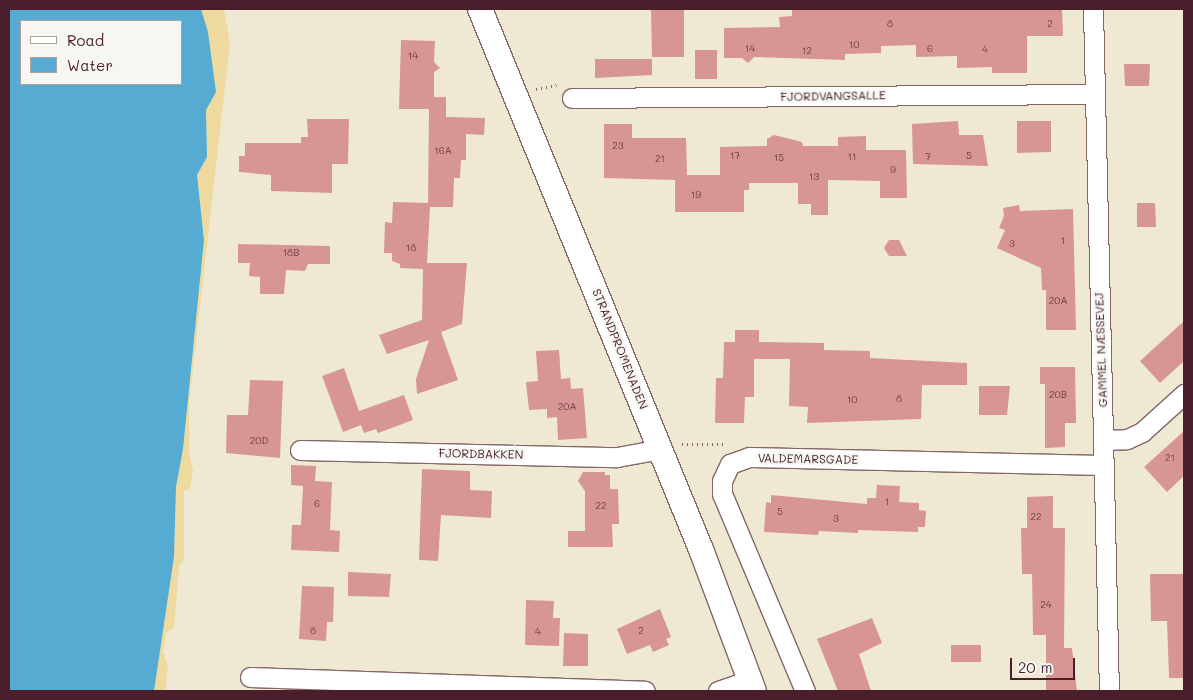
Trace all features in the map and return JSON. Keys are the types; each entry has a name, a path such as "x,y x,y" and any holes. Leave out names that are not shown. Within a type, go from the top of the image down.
{"street":[{"name":"STRANDPROMENADEN","path":"480,9 661,449 752,686"},
{"name":"GAMMEL NÆSSEVEJ","path":"1093,9 1109,691"},
{"name":"FJORDVANGSALLE","path":"572,98 1094,94"},
{"path":"1104,440 1127,439 1142,432 1184,394"},
{"name":"FJORDBAKKEN","path":"300,450 616,457 661,449"},
{"name":"VALDEMARSGADE","path":"805,691 722,494 725,470 730,464 749,457 1104,465"},
{"path":"250,677 645,691"},
{"path":"718,691 752,686"}],"path":[{"path":"516,95 562,85 572,98"},
{"path":"661,449 677,444 731,444 749,457"}],"sand":[{"path":"201,9 224,9 230,43 189,403 189,451 193,471 190,489 184,491 184,559 179,566 174,628 166,633 163,652 168,667 165,691 154,691 174,557 176,487 183,449 204,240 197,175 207,157 206,110 216,92"}],"water":[{"path":"9,9 201,9 208,32 216,92 206,110 207,157 197,175 204,240 183,449 176,487 174,557 154,691 9,691"}],"building":[{"path":"651,9 684,9 684,57 652,57"},
{"path":"792,9 1062,9 1063,36 1027,36 1027,73 992,73 992,67 957,68 957,56 916,57 916,45 881,46 881,53 845,54 845,60 754,57 748,63 742,58 724,58 724,28 780,27 779,17 792,16"},
{"path":"401,40 435,41 434,62 440,68 434,72 434,97 446,97 446,117 485,118 484,135 466,134 466,160 461,160 460,178 454,178 453,207 430,207 427,263 467,263 462,324 441,332 458,380 417,394 416,379 429,340 387,354 379,335 422,320 423,269 400,268 400,264 392,261 392,253 384,253 385,222 392,223 393,202 428,203 429,109 399,109"},
{"path":"695,50 717,50 717,79 695,79"},
{"path":"595,59 652,59 652,75 595,78"},
{"path":"1124,64 1150,64 1149,86 1125,86"},
{"path":"307,119 349,119 348,164 332,164 332,193 271,191 271,175 239,172 239,156 245,156 245,143 301,143 301,137 308,137"},
{"path":"958,121 959,135 983,135 988,166 913,164 912,124"},
{"path":"1017,121 1051,121 1051,152 1017,153"},
{"path":"604,124 632,124 632,138 686,138 687,175 720,175 720,147 767,146 767,139 774,135 802,142 803,146 838,146 838,137 866,136 866,150 906,150 907,198 880,198 880,181 828,180 828,215 811,215 811,204 798,204 798,183 749,183 749,190 744,190 744,212 675,212 675,180 604,178"},
{"path":"1137,203 1155,203 1156,227 1137,227"},
{"path":"1019,205 1020,211 1073,209 1076,330 1046,330 1046,290 1042,290 1041,268 997,248 1005,230 999,228 1004,216 1003,208"},
{"path":"889,240 899,240 907,256 889,256 884,248"},
{"path":"238,244 330,246 330,264 308,264 305,271 286,270 284,294 260,294 260,277 249,276 250,263 238,263"},
{"path":"1184,321 1184,361 1160,383 1140,361"},
{"path":"735,330 759,330 759,342 824,343 824,350 870,351 870,358 967,363 967,385 922,385 921,419 807,423 808,407 789,406 790,359 754,359 754,397 745,397 744,423 715,423 716,378 723,378 724,342 735,342"},
{"path":"559,350 561,379 570,378 571,389 583,388 587,438 558,440 557,417 547,418 547,409 529,410 526,382 538,381 536,351"},
{"path":"1040,367 1075,367 1076,423 1065,423 1065,447 1045,448 1045,384 1040,384"},
{"path":"344,368 359,411 404,395 413,420 378,433 376,429 364,433 361,425 343,432 322,376"},
{"path":"250,380 283,381 280,458 226,453 227,415 248,415"},
{"path":"979,386 1010,386 1007,415 979,415"},
{"path":"1184,431 1184,476 1167,492 1144,467"},
{"path":"291,465 316,466 315,481 332,482 330,530 340,531 339,552 291,550 292,525 301,525 303,486 291,485"},
{"path":"422,469 470,471 470,490 492,491 491,518 441,515 438,561 419,560"},
{"path":"583,472 605,472 605,475 610,475 610,489 618,489 619,524 612,524 613,547 568,547 568,531 585,531 585,491 578,481"},
{"path":"877,485 900,486 899,502 919,503 919,510 926,511 925,527 918,527 918,532 858,530 858,533 819,531 818,535 764,532 766,502 771,503 771,495 867,504 867,498 876,498"},
{"path":"1053,496 1053,528 1065,528 1064,648 1072,648 1077,691 1046,691 1046,635 1033,635 1032,574 1022,574 1021,528 1027,528 1027,497"},
{"path":"348,572 391,574 389,597 348,596"},
{"path":"1150,574 1184,574 1184,678 1169,678 1167,621 1151,621"},
{"path":"302,586 334,587 333,622 327,622 326,641 299,639"},
{"path":"526,600 554,601 553,618 560,618 559,646 525,645"},
{"path":"660,609 671,637 666,639 669,645 653,652 650,645 627,654 617,629"},
{"path":"872,618 882,643 859,654 871,691 838,691 817,639"},
{"path":"564,633 588,634 588,666 563,666"},
{"path":"951,645 981,645 981,662 951,662"}]}
